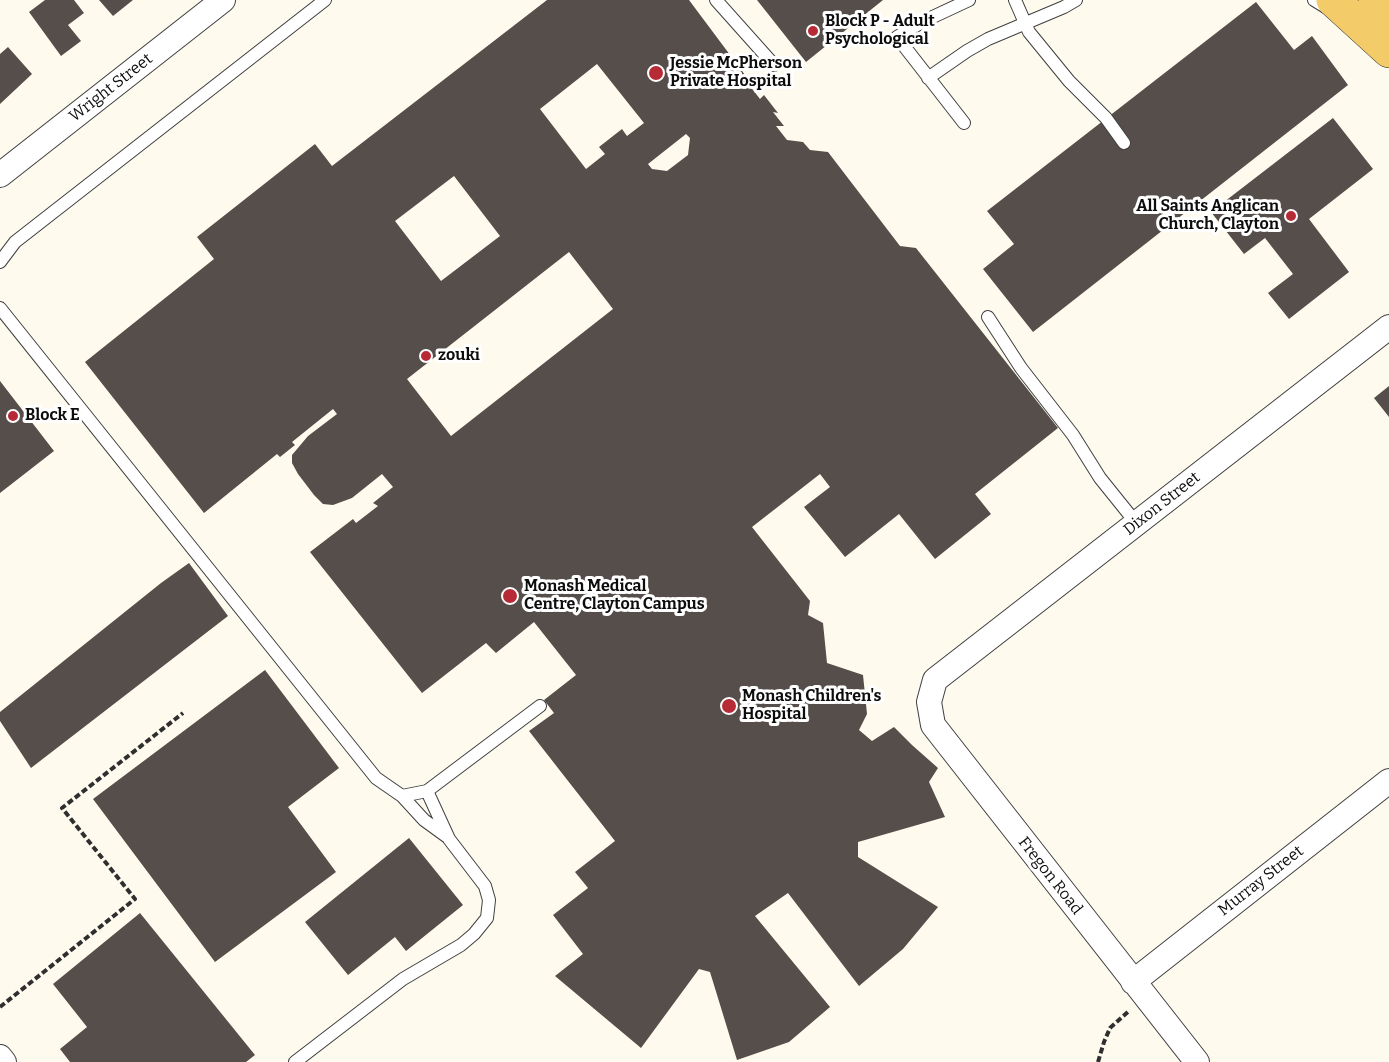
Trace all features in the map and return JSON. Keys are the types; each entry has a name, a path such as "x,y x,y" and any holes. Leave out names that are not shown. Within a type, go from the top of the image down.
{"main road":[{"path":"1333,0 1376,17 1389,51"}],"street":[{"name":"Wright Street","path":"0,175 223,0"},
{"name":"Dixon Street","path":"934,680 1389,327"},
{"name":"Fregon Road","path":"934,680 929,702 933,725 1197,1062"},
{"name":"Murray Street","path":"1140,990 1389,781"},
{"path":"0,1057 4,1062"}],"lane":[{"path":"0,262 15,242 325,0"},
{"path":"716,0 774,65"},
{"path":"964,123 897,37 922,22 969,0"},
{"path":"1015,0 1029,32 1068,81 1106,118 1124,142"},
{"path":"928,78 988,39 1076,0"},
{"path":"1314,0 1376,17"},
{"path":"0,308 376,778 402,796 424,820 449,839"},
{"path":"988,317 1021,368 1073,435 1100,478 1137,524"},
{"path":"402,796 427,791 540,706"},
{"path":"295,1062 403,979 453,950 474,934 487,918 489,900 485,886 449,839 427,791"}],"path":[{"path":"0,1007 135,899 62,808 183,713"},
{"path":"1098,1062 1110,1028 1123,1015 1140,990"}],"building":[{"path":"45,0 74,0 84,13 68,25 81,41 61,56 29,12"},
{"path":"99,0 133,0 113,16"},
{"path":"547,0 689,0 748,79 746,81 760,99 764,95 778,113 773,112 784,126 776,126 787,140 803,142 810,150 828,152 900,246 916,248 1058,428 975,494 991,514 935,559 899,514 845,557 804,507 830,487 820,474 752,527 810,601 808,615 823,623 827,663 863,675 867,714 859,730 872,741 894,727 938,768 929,782 945,817 858,842 858,857 938,907 903,949 859,986 788,893 755,916 830,1007 789,1042 737,1060 710,972 699,969 641,1048 555,976 583,954 553,915 588,888 575,872 615,841 529,731 554,713 544,700 576,675 534,622 496,653 486,643 422,693 310,552 353,519 356,523 378,506 373,503 393,487 382,474 352,498 333,505 323,504 314,495 298,474 292,463 292,455 308,436 337,414 333,409 292,442 295,445 280,457 277,454 204,513 85,362 214,259 197,237 315,144 332,166","holes":["597,64 644,123 627,136 622,129 599,147 605,154 586,169 540,109","686,134 690,138 688,155 667,171 652,169 648,164","454,176 500,236 441,281 395,221","569,252 613,309 451,436 407,379"]},
{"name":"Block P - Adult Psychological","path":"757,0 883,0 806,62"},
{"path":"1256,2 1294,50 1312,36 1348,85 1033,332 983,269 1014,244 987,211"},
{"path":"8,47 32,74 0,104 0,54"},
{"path":"1333,118 1373,169 1309,219 1349,272 1289,319 1268,293 1293,274 1265,238 1244,254 1211,212"},
{"name":"Block E","path":"0,381 54,451 0,493"},
{"path":"1389,386 1389,417 1374,398"},
{"path":"189,563 228,616 31,768 0,721 0,712"},
{"path":"265,670 339,768 288,807 336,872 215,962 93,799"},
{"path":"409,838 463,905 406,951 395,937 348,975 305,922"},
{"path":"140,913 255,1055 246,1062 70,1062 60,1049 87,1027 53,984"}],"place":[{"name":"Block P - Adult Psychological","path":"813,31"},
{"name":"Jessie McPherson Private Hospital","path":"656,73"},
{"name":"All Saints Anglican Church, Clayton","path":"1291,216"},
{"name":"zouki","path":"426,356"},
{"name":"Block E","path":"13,416"},
{"name":"Monash Medical Centre, Clayton Campus","path":"510,596"},
{"name":"Monash Children's Hospital","path":"729,706"}]}
